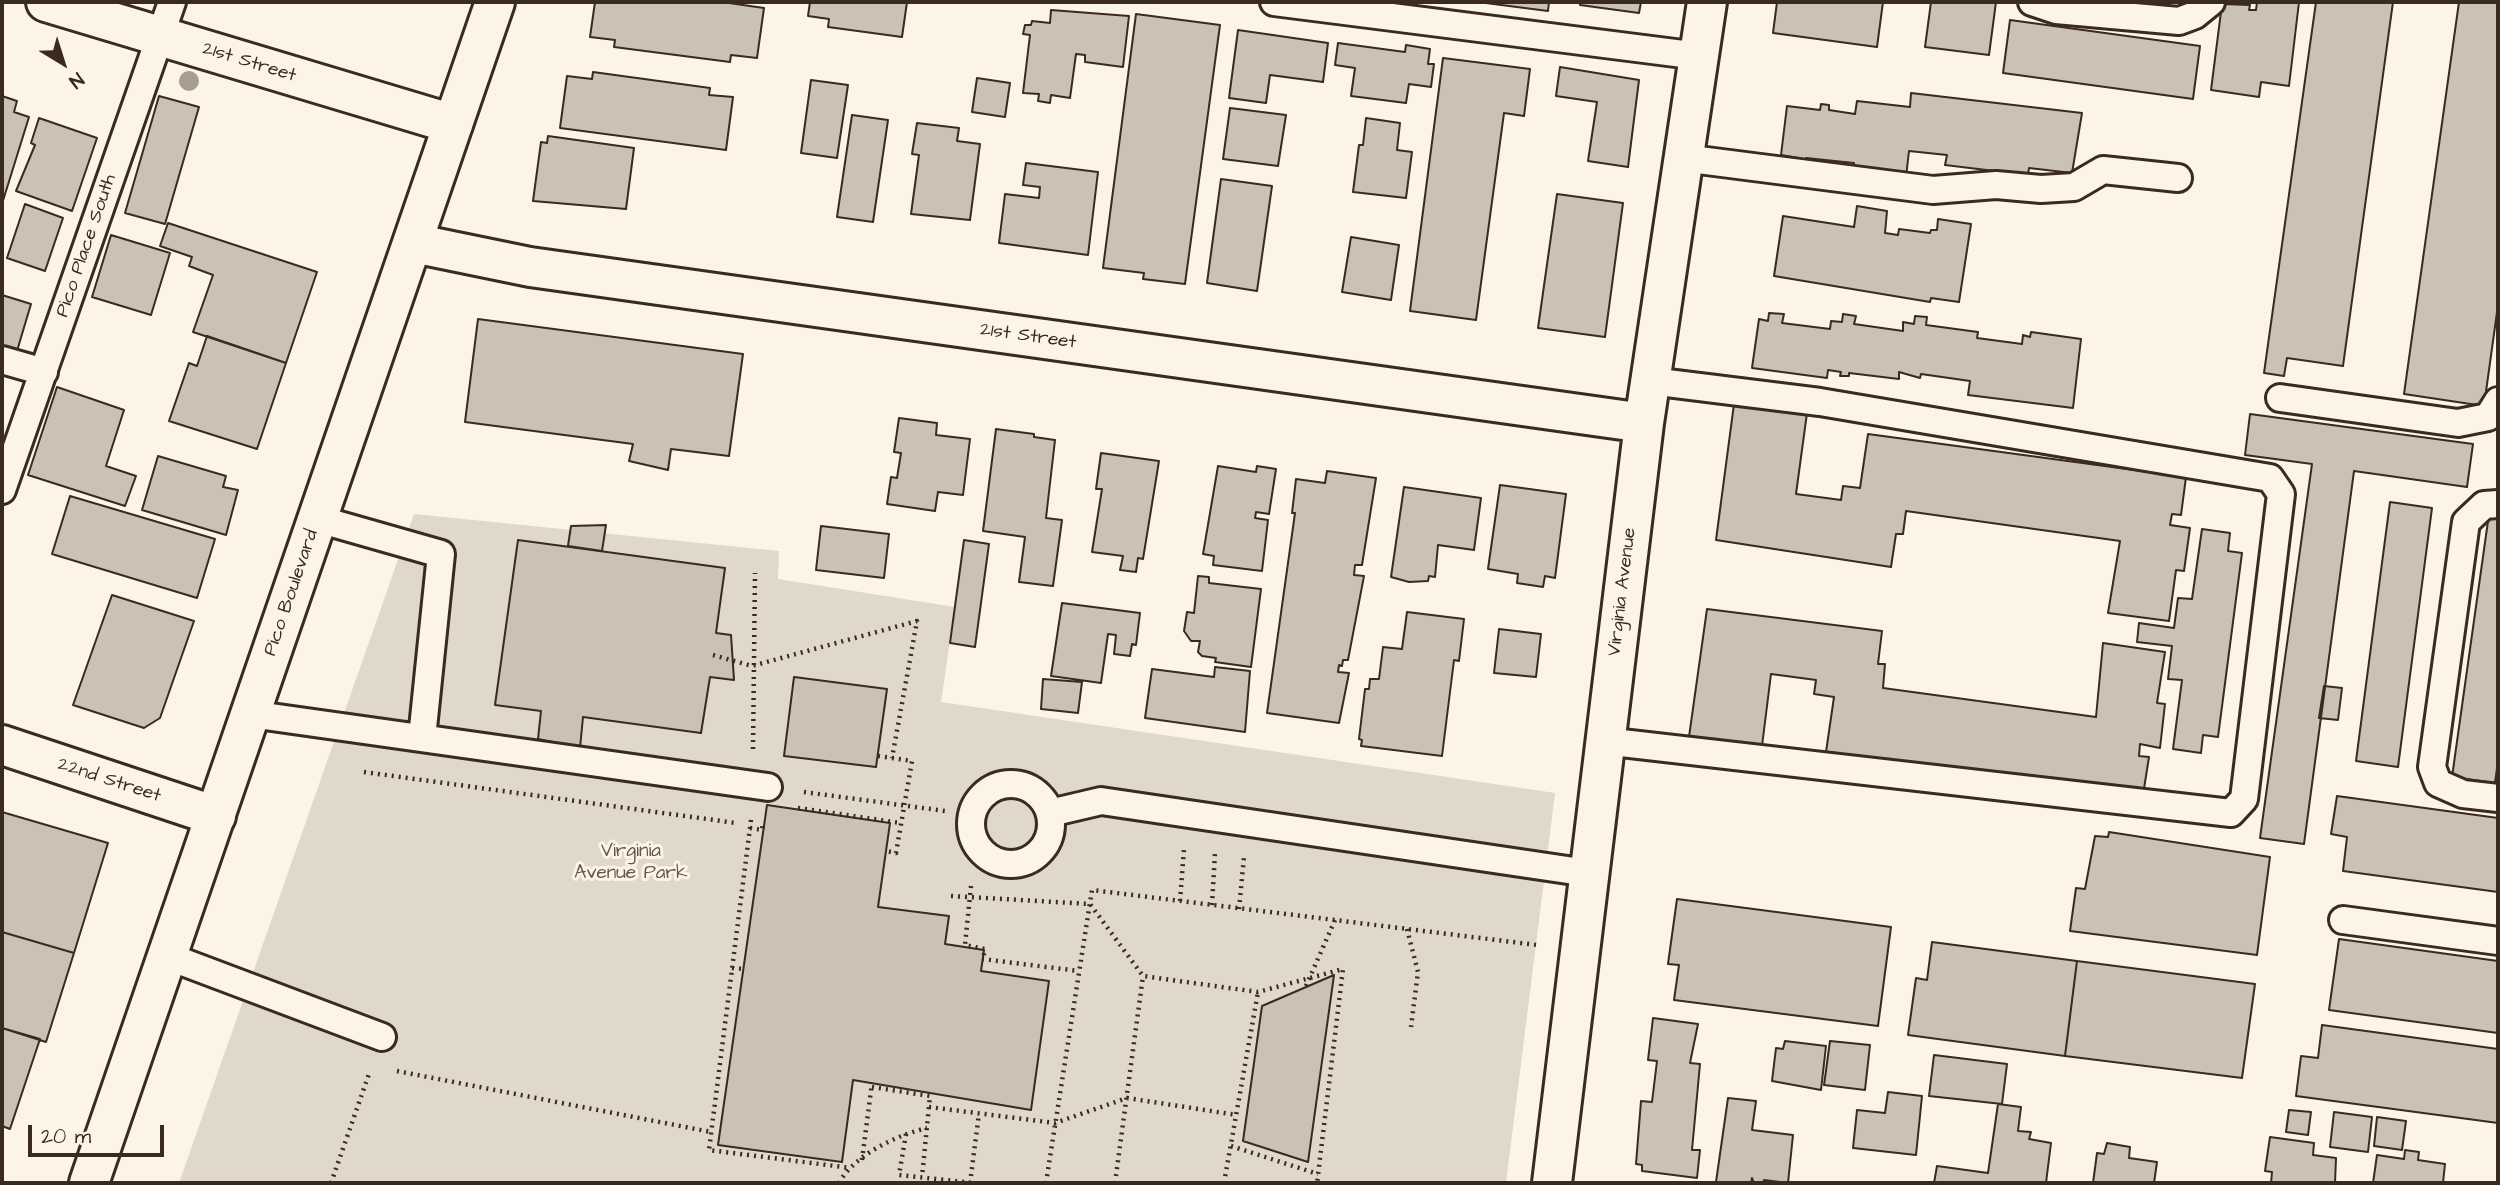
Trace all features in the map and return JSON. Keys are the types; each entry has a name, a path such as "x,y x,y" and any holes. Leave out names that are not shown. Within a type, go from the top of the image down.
{"street":[{"name":"21st Street","path":"46,2 165,19 453,124"},
{"name":"Pico Boulevard","path":"89,1183 495,2"},
{"name":"Virginia Avenue","path":"1552,1183 1644,423 1707,2"},
{"name":"21st Street","path":"412,243 530,267 1644,423"},
{"name":"22nd Street","path":"2,745 216,816"}],"lane":[{"path":"1273,2 1699,56"},
{"path":"2032,2 2056,10 2179,21 2196,15 2211,2"},
{"name":"Pico Place South","path":"2,490 165,19"},
{"path":"1683,158 1933,190 1996,185 2041,189 2074,187 2103,170 2178,178"},
{"path":"2,360 44,372"},
{"path":"1604,741 2231,813 2244,799 2281,494 2270,478 1821,402 1651,381"},
{"path":"2280,398 2458,423 2488,417 2498,401"},
{"path":"2498,505 2484,505 2466,523 2432,766 2438,783 2463,794 2498,798"},
{"path":"318,519 441,554 422,738"},
{"path":"250,714 768,787"},
{"path":"1050,813 1101,801 1588,873"},
{"path":"2343,920 2498,941"},
{"path":"167,956 383,1037"}],"path":[{"path":"753,750 755,573"},
{"path":"713,655 752,666 916,621 892,758"},
{"path":"878,756 912,761 896,853 886,851"},
{"path":"364,772 751,825 709,1150 851,1168"},
{"path":"768,787 945,811"},
{"path":"793,808 901,824"},
{"path":"1180,901 1187,814"},
{"path":"750,828 762,830 764,817"},
{"path":"1212,905 1217,818"},
{"path":"1239,909 1247,822"},
{"path":"971,886 965,945 985,949 983,959 1079,971"},
{"path":"1046,1183 1092,890 1579,951"},
{"path":"951,896 1090,904"},
{"path":"1090,904 1143,976 1115,1183"},
{"path":"1306,986 1335,920"},
{"path":"1407,929 1418,972 1417,998 1411,1027"},
{"path":"732,968 743,969"},
{"path":"1143,976 1258,992 1343,969 1317,1183"},
{"path":"1224,1183 1258,992"},
{"path":"331,1183 383,1037"},
{"path":"372,1066 712,1132"},
{"path":"862,1160 872,1085 930,1096 922,1177"},
{"path":"929,1107 1055,1123 1127,1098 1237,1115"},
{"path":"906,1134 899,1175 972,1183 979,1114"},
{"path":"839,1183 851,1168 862,1160 906,1134 927,1128"},
{"path":"1231,1146 1318,1174"}],"green space":[{"name":"Virginia Avenue Park","path":"414,514 779,551 778,579 955,607 941,702 1555,793 1506,1183 179,1183"}],"building":[{"path":"595,2 722,2 764,8 757,58 731,55 730,62 614,47 615,40 590,37"},
{"path":"810,2 907,2 902,37 828,27 829,19 808,16"},
{"path":"1478,2 1549,2 1548,11"},
{"path":"1580,2 1641,2 1639,13 1580,5"},
{"path":"1777,2 1883,2 1877,47 1773,33"},
{"path":"1931,2 1996,2 1989,55 1925,47"},
{"path":"2257,2 2299,2 2289,86 2261,82 2259,97 2211,90 2222,4 2250,5 2249,10 2256,10"},
{"path":"2316,2 2393,2 2343,366 2287,358 2284,376 2264,373"},
{"path":"2459,2 2498,2 2498,305 2484,406 2404,394"},
{"path":"1051,10 1129,16 1123,67 1085,62 1085,55 1076,54 1070,98 1051,95 1050,103 1038,101 1039,94 1023,93 1030,35 1023,34 1025,25 1031,25 1032,21 1050,23"},
{"path":"1136,14 1220,25 1185,284 1143,279 1144,273 1103,268"},
{"path":"2010,20 2200,46 2193,99 2003,73"},
{"path":"1238,30 1328,43 1323,82 1270,75 1266,103 1229,98"},
{"path":"1338,43 1405,52 1406,45 1430,49 1428,64 1434,64 1431,87 1409,84 1406,103 1351,96 1355,68 1335,65"},
{"path":"1443,58 1530,69 1524,116 1504,113 1476,320 1410,311"},
{"path":"1560,67 1639,80 1628,167 1588,161 1597,102 1556,96"},
{"path":"593,72 710,88 709,95 733,97 726,150 560,128 567,76 592,79"},
{"path":"977,78 1010,83 1005,117 972,112"},
{"path":"811,80 848,85 837,158 801,153"},
{"path":"1911,93 2082,113 2072,173 2029,168 2028,175 1945,165 1947,155 1909,151 1906,177 1853,172 1854,163 1806,158 1805,161 1781,155 1787,106 1820,110 1821,104 1829,105 1829,110 1855,114 1857,101 1910,107"},
{"path":"2,96 17,101 14,112 29,117 2,204"},
{"path":"159,96 199,107 165,224 125,213"},
{"path":"1230,108 1286,115 1278,166 1223,159"},
{"path":"852,115 888,120 873,222 837,217"},
{"path":"39,118 97,138 72,211 16,191 35,145 31,143"},
{"path":"1366,118 1400,123 1397,150 1412,152 1406,198 1353,192 1359,145 1363,145"},
{"path":"917,123 959,128 957,141 980,144 970,220 911,214 919,155 912,154"},
{"path":"548,136 634,148 626,209 533,201 541,142 547,143"},
{"path":"1026,163 1098,172 1088,255 999,243 1005,194 1039,198 1040,187 1023,185"},
{"path":"1221,179 1272,186 1257,291 1207,283"},
{"path":"1557,194 1623,203 1605,337 1538,328"},
{"path":"25,204 63,218 45,271 7,258"},
{"path":"1857,206 1887,211 1885,233 1898,235 1899,229 1930,233 1931,230 1937,230 1938,219 1971,224 1959,302 1931,298 1930,302 1774,276 1783,216 1854,227"},
{"path":"168,223 317,272 286,363 193,332 213,275 189,266 192,257 160,246"},
{"path":"111,235 170,253 151,315 92,297"},
{"path":"1351,237 1399,245 1391,300 1342,292"},
{"path":"2,295 31,304 17,351 2,346"},
{"path":"1769,313 1784,314 1782,323 1830,329 1831,321 1842,322 1843,314 1856,316 1854,324 1903,331 1903,322 1914,324 1915,316 1927,317 1926,325 1978,332 1977,338 2022,344 2023,335 2030,337 2031,332 2081,339 2073,408 1968,395 1970,381 1921,374 1920,378 1899,372 1899,379 1849,373 1849,376 1840,376 1841,372 1828,370 1827,378 1752,368 1759,319 1768,321"},
{"path":"478,319 743,354 729,456 671,449 668,470 629,461 633,444 465,422"},
{"path":"207,336 286,363 257,449 169,421 189,363 197,366"},
{"path":"57,387 124,410 106,466 136,476 125,506 28,475"},
{"path":"1734,404 1807,413 1796,494 1841,500 1843,486 1860,488 1868,434 2186,477 2181,515 2172,514 2170,525 2190,528 2184,571 2176,570 2169,621 2108,613 2120,541 1906,511 1903,534 1896,534 1891,567 1716,540"},
{"path":"2250,414 2473,444 2467,487 2354,471 2304,844 2260,838 2312,464 2245,455"},
{"path":"899,418 937,423 936,435 970,439 963,495 938,492 935,511 887,504 891,477 897,478 901,453 894,452"},
{"path":"996,429 1055,440 1046,518 1062,520 1053,586 1019,582 1025,537 983,531"},
{"path":"1101,453 1159,461 1143,559 1138,558 1136,572 1120,570 1123,556 1092,552 1102,489 1096,489"},
{"path":"158,456 226,476 223,487 238,490 226,535 142,510"},
{"path":"1218,466 1256,472 1257,466 1276,469 1269,514 1256,512 1255,518 1268,520 1262,571 1213,565 1214,556 1203,554"},
{"path":"1327,471 1376,478 1362,565 1355,565 1354,575 1364,576 1348,660 1343,660 1342,666 1339,665 1338,672 1349,673 1339,723 1267,713 1295,513 1292,513 1296,479 1325,483"},
{"path":"1500,485 1566,494 1555,578 1545,576 1543,587 1517,583 1518,574 1488,569"},
{"path":"1404,487 1481,498 1474,550 1438,545 1435,577 1429,576 1428,581 1409,582 1391,577"},
{"path":"70,496 215,539 197,598 52,554"},
{"path":"2390,502 2432,508 2398,767 2356,761"},
{"path":"2489,514 2498,515 2498,761 2495,783 2452,777"},
{"path":"606,525 602,551 568,546 571,526"},
{"path":"821,526 889,534 884,578 816,570"},
{"path":"2202,529 2230,533 2228,551 2242,553 2218,737 2203,735 2201,753 2173,749 2182,680 2168,679 2172,646 2137,642 2139,623 2174,628 2178,598 2192,599"},
{"path":"518,540 725,568 716,633 731,635 734,680 710,677 701,733 583,717 580,748 538,739 541,711 495,705"},
{"path":"964,540 989,544 975,647 950,643"},
{"path":"1198,576 1209,577 1209,583 1261,589 1251,667 1215,662 1216,658 1202,656 1198,652 1200,641 1191,641 1184,631 1187,612 1194,613"},
{"path":"112,595 194,621 160,718 144,728 73,705"},
{"path":"1062,603 1140,613 1136,645 1132,644 1130,656 1114,654 1116,635 1108,634 1101,683 1051,676"},
{"path":"1707,609 1882,631 1878,664 1885,664 1883,688 2096,717 2103,643 2165,652 2157,703 2165,704 2160,748 2140,744 2139,756 2149,757 2143,795 1826,752 1834,697 1814,694 1816,680 1771,674 1761,754 1688,744"},
{"path":"1407,612 1464,619 1459,661 1454,660 1442,756 1361,746 1362,740 1359,739 1365,689 1369,689 1370,679 1379,679 1383,647 1402,649"},
{"path":"1499,629 1541,634 1536,677 1494,673"},
{"path":"1215,667 1250,671 1245,732 1145,718 1152,669 1214,677"},
{"path":"794,677 887,689 876,767 784,756"},
{"path":"1043,679 1082,682 1078,713 1041,709"},
{"path":"2324,686 2342,688 2338,720 2319,718"},
{"path":"2337,796 2498,818 2498,892 2343,871 2347,837 2331,834"},
{"path":"767,805 890,823 878,907 949,916 945,944 984,950 981,971 1049,981 1031,1110 853,1080 842,1162 718,1145"},
{"path":"2,812 108,843 74,953 2,932"},
{"path":"2109,832 2270,857 2257,955 2070,931 2076,888 2085,889 2095,836 2108,837"},
{"path":"1677,899 1891,927 1878,1026 1674,1000 1679,965 1668,964"},
{"path":"2,932 74,953 46,1042 2,1028"},
{"path":"2339,939 2498,961 2498,1033 2329,1010"},
{"path":"1932,942 2077,961 2065,1056 1908,1035 1916,978 1927,980"},
{"path":"2077,961 2255,984 2242,1078 2065,1056"},
{"path":"1334,975 1308,1162 1243,1141 1262,1006"},
{"path":"1653,1018 1698,1024 1690,1063 1700,1064 1692,1150 1700,1150 1697,1178 1642,1171 1642,1165 1636,1164 1641,1101 1652,1102 1657,1061 1648,1060"},
{"path":"2322,1025 2498,1049 2498,1123 2296,1096 2301,1056 2318,1058"},
{"path":"2,1028 40,1039 10,1129 2,1126"},
{"path":"1785,1041 1826,1046 1821,1090 1772,1081 1776,1048 1783,1049"},
{"path":"1830,1041 1870,1045 1865,1090 1824,1085"},
{"path":"1934,1055 2007,1064 2002,1104 1929,1096"},
{"path":"1888,1092 1922,1096 1916,1155 1853,1148 1857,1110 1885,1113"},
{"path":"1728,1098 1756,1101 1752,1130 1793,1135 1788,1183 1764,1180 1763,1183 1754,1183 1752,1178 1751,1183 1716,1182"},
{"path":"1998,1104 2021,1107 2018,1131 2031,1132 2029,1139 2051,1143 2046,1183 1934,1183 1937,1166 1988,1173"},
{"path":"2289,1110 2311,1112 2308,1135 2286,1132"},
{"path":"2334,1112 2372,1117 2368,1152 2330,1147"},
{"path":"2377,1117 2406,1121 2402,1150 2374,1146"},
{"path":"2270,1137 2314,1143 2313,1155 2336,1158 2335,1183 2271,1183 2272,1172 2265,1171"},
{"path":"2107,1143 2130,1147 2129,1158 2157,1162 2154,1183 2093,1183 2097,1153 2104,1154"},
{"path":"2405,1150 2419,1152 2418,1160 2445,1164 2443,1183 2373,1183 2377,1155 2404,1159"}]}
